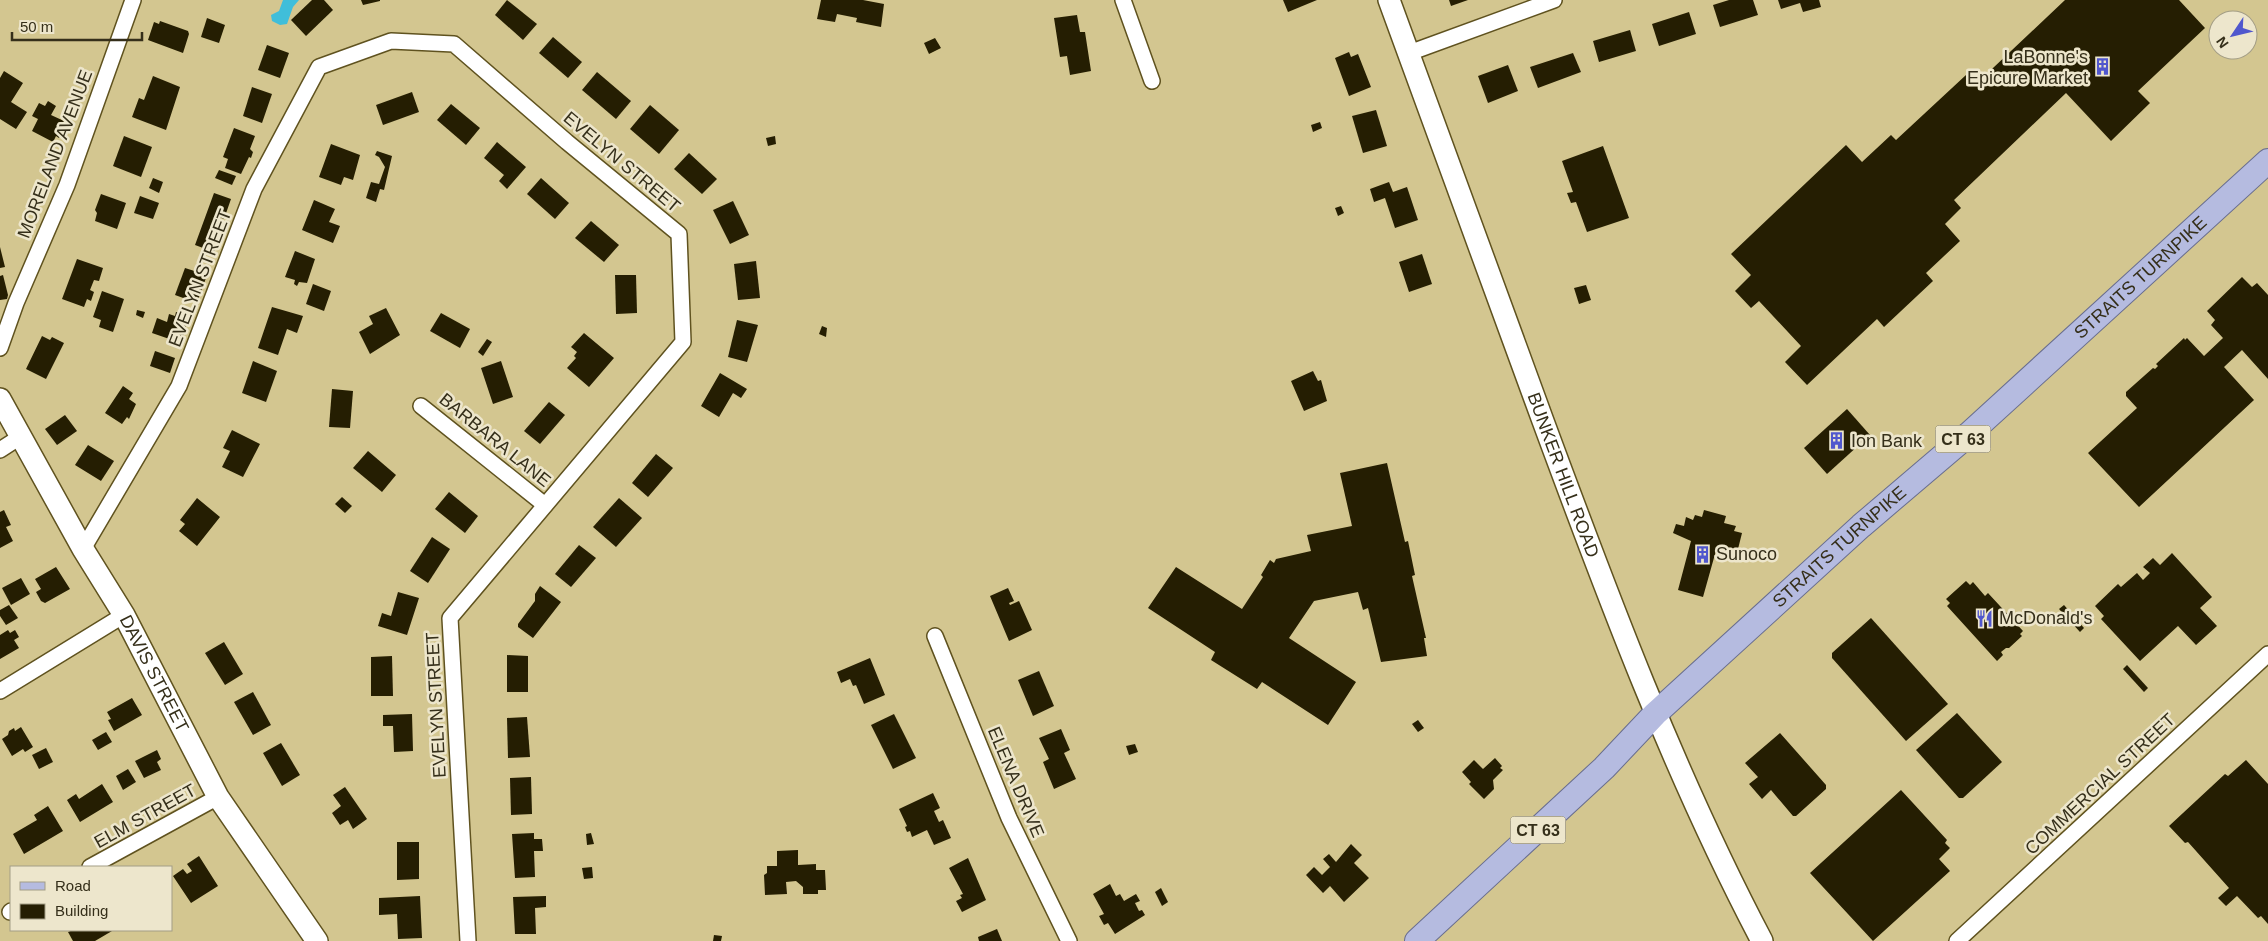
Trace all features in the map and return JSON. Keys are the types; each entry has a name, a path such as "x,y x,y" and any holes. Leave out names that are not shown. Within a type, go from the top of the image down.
{"main road":[{"name":"BUNKER HILL ROAD","path":"1389,0 1587,540 1656,714 1705,827 1762,941"},
{"name":"STRAITS TURNPIKE","path":"1417,941 1604,768 1656,714 1861,526 1969,434 2268,161"},
{"name":"DAVIS STREET","path":"0,400 83,549 124,615 218,797 317,941"}],"street":[{"name":"MORELAND AVENUE","path":"0,348 16,303 68,185 133,0"},
{"path":"1123,0 1152,81"},
{"path":"1408,53 1554,0"},
{"name":"EVELYN STREET","path":"83,549 178,386 254,189 318,67 391,41 454,44 567,142 679,234 683,342 450,618 468,941"},
{"name":"BARBARA LANE","path":"421,406 545,505"},
{"path":"0,450 20,437"},
{"path":"0,691 124,615"},
{"name":"ELENA DRIVE","path":"935,636 1009,818 1069,941"},
{"name":"COMMERCIAL STREET","path":"1957,941 2268,654"},
{"name":"ELM STREET","path":"92,866 218,797"}],"water":[{"path":"283,0 299,0 293,7 287,24 280,25 272,21 271,15 279,11"}],"building":[{"path":"312,0 324,0 333,10 306,36 291,20"},
{"path":"361,0 380,0 380,1 363,5"},
{"path":"507,0 537,24 523,40 495,15"},
{"path":"821,0 863,0 884,4 881,27 856,22 857,18 837,14 835,22 817,19"},
{"path":"1283,0 1317,0 1288,12"},
{"path":"1449,0 1468,0 1451,6"},
{"path":"1729,0 1753,0 1758,15 1720,27 1713,5"},
{"path":"1778,0 1819,0 1821,7 1803,12 1800,3 1781,9"},
{"path":"2065,0 2179,0 2205,28 2138,91 2150,103 2111,141 2066,93 1954,200 1961,208 1945,224 1960,241 1926,273 1933,281 1884,327 1877,319 1807,385 1785,362 1801,346 1759,301 1751,308 1735,291 1751,275 1731,254 1846,145 1862,162 1891,135 1896,140 1966,75 1975,85"},
{"path":"1689,12 1696,34 1659,46 1652,24"},
{"path":"1077,15 1080,32 1085,32 1091,71 1070,75 1067,56 1060,57 1054,18"},
{"path":"207,18 225,25 219,43 201,37"},
{"path":"160,21 188,31 189,34 183,53 148,40 154,22 159,24"},
{"path":"1630,30 1636,51 1599,62 1593,41"},
{"path":"553,37 582,62 568,78 539,53"},
{"path":"935,38 941,48 929,54 924,43"},
{"path":"267,45 289,53 280,78 258,70"},
{"path":"1349,52 1351,57 1358,54 1371,87 1349,96 1335,58"},
{"path":"1573,53 1581,72 1538,88 1530,67"},
{"path":"1508,65 1518,91 1488,103 1478,76"},
{"path":"4,71 23,83 11,102 27,112 16,129 0,119 0,78"},
{"path":"597,72 631,101 616,119 582,90"},
{"path":"153,76 180,87 166,130 132,117 139,98 144,100"},
{"path":"252,87 272,94 262,123 243,116"},
{"path":"412,92 419,112 383,125 376,105"},
{"path":"48,101 56,106 51,115 64,121 60,129 63,131 59,138 56,136 53,142 32,131 38,119 32,116 39,103 45,106"},
{"path":"451,104 480,128 466,145 437,120"},
{"path":"650,105 679,130 659,154 630,129"},
{"path":"1376,110 1387,146 1363,153 1352,116"},
{"path":"1320,122 1322,128 1313,132 1311,125"},
{"path":"234,128 255,136 250,149 253,152 251,158 249,157 241,174 225,168 228,159 223,157"},
{"path":"124,136 152,147 141,177 113,166"},
{"path":"775,136 776,144 768,146 766,138"},
{"path":"497,142 526,167 507,189 499,181 504,175 484,158"},
{"path":"331,144 360,155 353,180 344,177 341,185 319,177"},
{"path":"1603,146 1629,218 1587,232 1576,202 1571,203 1567,193 1573,192 1562,161"},
{"path":"377,151 392,156 384,190 380,189 376,202 366,198 371,182 379,184 385,167 379,157 375,155"},
{"path":"689,153 717,179 702,194 674,169"},
{"path":"219,170 236,176 232,185 215,178"},
{"path":"153,178 163,182 159,193 149,188"},
{"path":"541,178 569,203 555,219 527,194"},
{"path":"1389,182 1393,192 1407,187 1418,220 1395,228 1385,198 1374,202 1370,189"},
{"path":"214,193 231,199 224,219 219,217 216,226 223,228 214,252 195,245"},
{"path":"101,194 126,203 117,229 95,221 97,213 95,210"},
{"path":"140,196 159,203 153,219 134,213"},
{"path":"314,200 335,209 329,222 340,226 333,243 302,230"},
{"path":"733,201 749,235 730,244 713,210"},
{"path":"1341,206 1344,213 1338,216 1335,208"},
{"path":"591,221 619,245 604,262 575,238"},
{"path":"0,247 5,267 0,268"},
{"path":"295,251 315,259 307,283 299,282 297,286 294,284 295,280 285,277"},
{"path":"1422,254 1432,284 1409,292 1399,262"},
{"path":"77,259 103,268 99,281 94,280 90,290 94,292 91,301 87,299 84,307 62,299"},
{"path":"756,261 760,298 738,300 734,264"},
{"path":"185,268 207,275 197,303 175,295"},
{"path":"3,275 8,295 7,299 0,300 0,276"},
{"path":"615,275 636,275 637,313 616,314"},
{"path":"2242,277 2252,287 2257,283 2268,295 2268,379 2242,350 2224,367 2254,400 2139,507 2088,453 2137,408 2126,396 2126,392 2153,368 2155,369 2158,366 2156,364 2184,338 2185,340 2187,338 2204,356 2223,338 2211,325 2215,320 2207,311"},
{"path":"313,284 331,291 324,311 306,304"},
{"path":"1586,285 1591,300 1579,304 1574,288"},
{"path":"102,291 124,299 113,332 99,327 101,320 93,317"},
{"path":"272,307 303,316 297,333 287,329 278,355 258,348"},
{"path":"386,308 400,335 370,354 359,332 373,324 369,316"},
{"path":"137,310 145,312 143,318 136,315"},
{"path":"176,312 183,314 182,318 188,320 181,343 152,333 157,318 167,322 169,314 175,316"},
{"path":"441,313 470,329 460,348 430,331"},
{"path":"737,320 758,325 747,362 728,357"},
{"path":"822,326 827,328 826,337 819,334"},
{"path":"584,333 614,358 589,387 567,368 576,358 574,356 577,352 571,347"},
{"path":"42,336 50,340 52,337 64,343 46,379 26,369"},
{"path":"487,339 492,342 483,356 478,352"},
{"path":"155,351 175,358 170,373 150,366"},
{"path":"253,361 277,371 266,402 242,393"},
{"path":"501,361 513,397 493,404 481,368"},
{"path":"1313,371 1318,381 1321,380 1327,401 1304,411 1291,381"},
{"path":"720,373 747,389 741,398 733,393 719,417 701,406"},
{"path":"123,386 133,393 129,399 136,404 129,419 127,417 122,424 105,413"},
{"path":"332,389 353,391 350,428 329,427"},
{"path":"549,402 565,415 540,444 524,431"},
{"name":"Ion Bank","path":"1847,409 1870,435 1827,474 1804,448"},
{"path":"65,415 77,431 57,445 45,429"},
{"path":"232,430 260,444 243,477 222,467 230,451 223,448"},
{"path":"88,445 114,461 101,481 75,465"},
{"path":"368,451 396,475 382,492 353,468"},
{"path":"656,454 673,468 648,497 632,483"},
{"path":"1387,463 1405,542 1408,541 1415,575 1412,576 1426,638 1424,638 1427,656 1381,662 1368,608 1363,610 1358,592 1314,601 1289,638 1356,682 1328,725 1262,682 1257,689 1211,660 1215,652 1148,608 1176,567 1242,609 1263,577 1261,575 1270,560 1274,563 1276,559 1311,551 1307,535 1352,526 1340,473"},
{"path":"449,492 478,516 465,533 435,509"},
{"path":"342,497 352,506 345,513 335,504"},
{"path":"197,498 220,517 197,546 179,531 185,524 180,520"},
{"path":"619,498 642,518 616,547 593,527"},
{"path":"4,510 11,525 6,527 13,541 0,548 0,512"},
{"name":"Sunoco","path":"1704,510 1726,516 1724,523 1736,526 1734,531 1742,533 1737,553 1717,547 1703,597 1678,590 1691,541 1673,533 1676,524 1684,526 1686,517 1693,520 1695,515 1702,517"},
{"path":"432,537 450,549 428,583 410,571"},
{"path":"579,545 596,558 571,587 555,574"},
{"path":"2172,553 2212,597 2200,608 2217,626 2196,645 2178,626 2140,661 2101,619 2104,616 2095,606 2118,584 2121,587 2137,573 2143,580 2150,573 2143,567 2153,558 2160,565"},
{"path":"56,567 70,589 45,603 41,601 36,592 41,589 35,579"},
{"path":"21,578 30,594 11,605 2,588"},
{"name":"McDonald's","path":"1966,581 1970,585 1973,582 1985,596 1988,593 2023,631 2020,634 2022,636 2009,648 2001,652 2003,655 1997,661 1947,606 1950,603 1946,599"},
{"path":"540,586 561,602 533,638 518,627 518,624 535,601 535,594"},
{"path":"1008,588 1014,601 1009,603 1010,605 1019,601 1032,630 1009,641 990,596"},
{"path":"398,592 419,598 407,635 378,626 382,613 391,616"},
{"path":"9,605 18,618 6,625 0,616 0,610"},
{"path":"2064,605 2084,628 2080,632 2059,609"},
{"path":"1871,618 1948,704 1906,741 1832,658 1832,653"},
{"path":"8,630 10,633 15,630 19,637 14,640 19,648 0,659 0,635"},
{"path":"224,642 243,674 225,685 205,653"},
{"path":"507,655 528,656 528,692 507,692"},
{"path":"392,656 393,696 371,696 371,657"},
{"path":"870,658 885,695 864,704 856,685 853,686 850,679 841,683 837,672"},
{"path":"2127,665 2148,688 2144,692 2123,669"},
{"path":"1039,671 1054,706 1033,716 1018,680"},
{"path":"253,692 271,725 253,735 234,702"},
{"path":"132,698 142,715 114,731 108,720 111,719 107,712"},
{"path":"1957,713 2002,762 1963,798 1959,798 1916,750"},
{"path":"412,714 413,751 394,752 393,726 383,726 383,715"},
{"path":"894,714 916,758 893,769 871,725"},
{"path":"527,717 530,757 508,758 507,718"},
{"path":"1418,720 1424,728 1418,732 1412,724"},
{"path":"21,727 33,747 25,752 23,749 12,756 2,739 8,735 9,731 14,728 15,731"},
{"path":"1061,729 1070,750 1064,753 1076,779 1054,789 1043,762 1049,759 1039,738"},
{"path":"106,732 112,742 98,750 92,740"},
{"path":"1780,733 1826,785 1826,789 1796,816 1793,816 1771,790 1762,799 1749,784 1758,777 1745,763"},
{"path":"281,743 300,775 282,786 263,753"},
{"path":"1135,744 1138,752 1129,755 1126,746"},
{"path":"46,748 53,762 39,769 32,755"},
{"path":"157,750 161,759 157,762 161,770 144,778 135,761"},
{"path":"1495,758 1503,770 1493,780 1494,789 1484,799 1469,784 1471,782 1462,772 1474,760 1483,769"},
{"path":"2246,760 2268,784 2268,924 2261,916 2258,918 2237,896 2226,906 2218,898 2229,888 2188,842 2185,843 2169,826 2225,774 2228,776"},
{"path":"128,769 136,782 123,790 116,776"},
{"path":"531,777 532,814 511,815 510,778"},
{"path":"102,784 113,802 80,822 67,800 76,794 79,799"},
{"path":"345,787 367,819 353,829 348,820 340,825 332,813 341,806 333,795"},
{"path":"1901,790 1947,840 1945,843 1950,848 1939,859 1950,871 1873,941 1810,873"},
{"path":"933,793 940,808 934,811 939,822 943,820 951,838 934,845 927,830 912,837 910,831 907,832 905,827 907,826 899,809"},
{"path":"48,806 63,831 24,854 13,834 37,820 34,815"},
{"path":"534,833 534,839 542,839 543,851 534,851 535,877 515,878 512,834"},
{"path":"591,833 594,844 587,845 586,834"},
{"path":"397,842 419,842 419,879 397,880"},
{"path":"1351,844 1362,855 1354,863 1369,878 1344,902 1330,886 1323,893 1306,875 1314,867 1322,875 1330,867 1323,859 1329,854 1336,862"},
{"path":"798,850 798,865 816,864 816,870 825,870 826,890 818,890 818,894 803,894 803,887 796,881 786,882 787,894 765,895 764,875 767,873 767,866 777,866 777,851"},
{"path":"199,856 218,886 191,903 173,876 183,869 187,874 192,871 187,864"},
{"path":"968,858 986,900 962,912 956,901 962,898 960,895 963,894 949,868"},
{"path":"592,867 593,878 584,879 582,868"},
{"path":"1110,884 1116,896 1120,894 1124,901 1136,894 1140,901 1135,903 1139,911 1142,910 1145,915 1115,934 1108,923 1104,925 1099,916 1104,914 1093,894"},
{"path":"1161,888 1168,902 1162,906 1155,892"},
{"path":"420,896 422,938 398,939 397,914 379,915 379,898"},
{"path":"546,896 546,907 535,908 536,934 515,934 513,897"},
{"path":"997,929 1002,941 979,941 978,937"},
{"path":"112,931 95,941 73,941 68,932"},
{"path":"714,935 722,936 721,941 713,941"}],"place":[{"name":"LaBonne's Epicure Market","path":"2102,67"},
{"name":"Ion Bank","path":"1837,441"},
{"name":"Sunoco","path":"1702,554"},
{"name":"McDonald's","path":"1985,618"}]}
